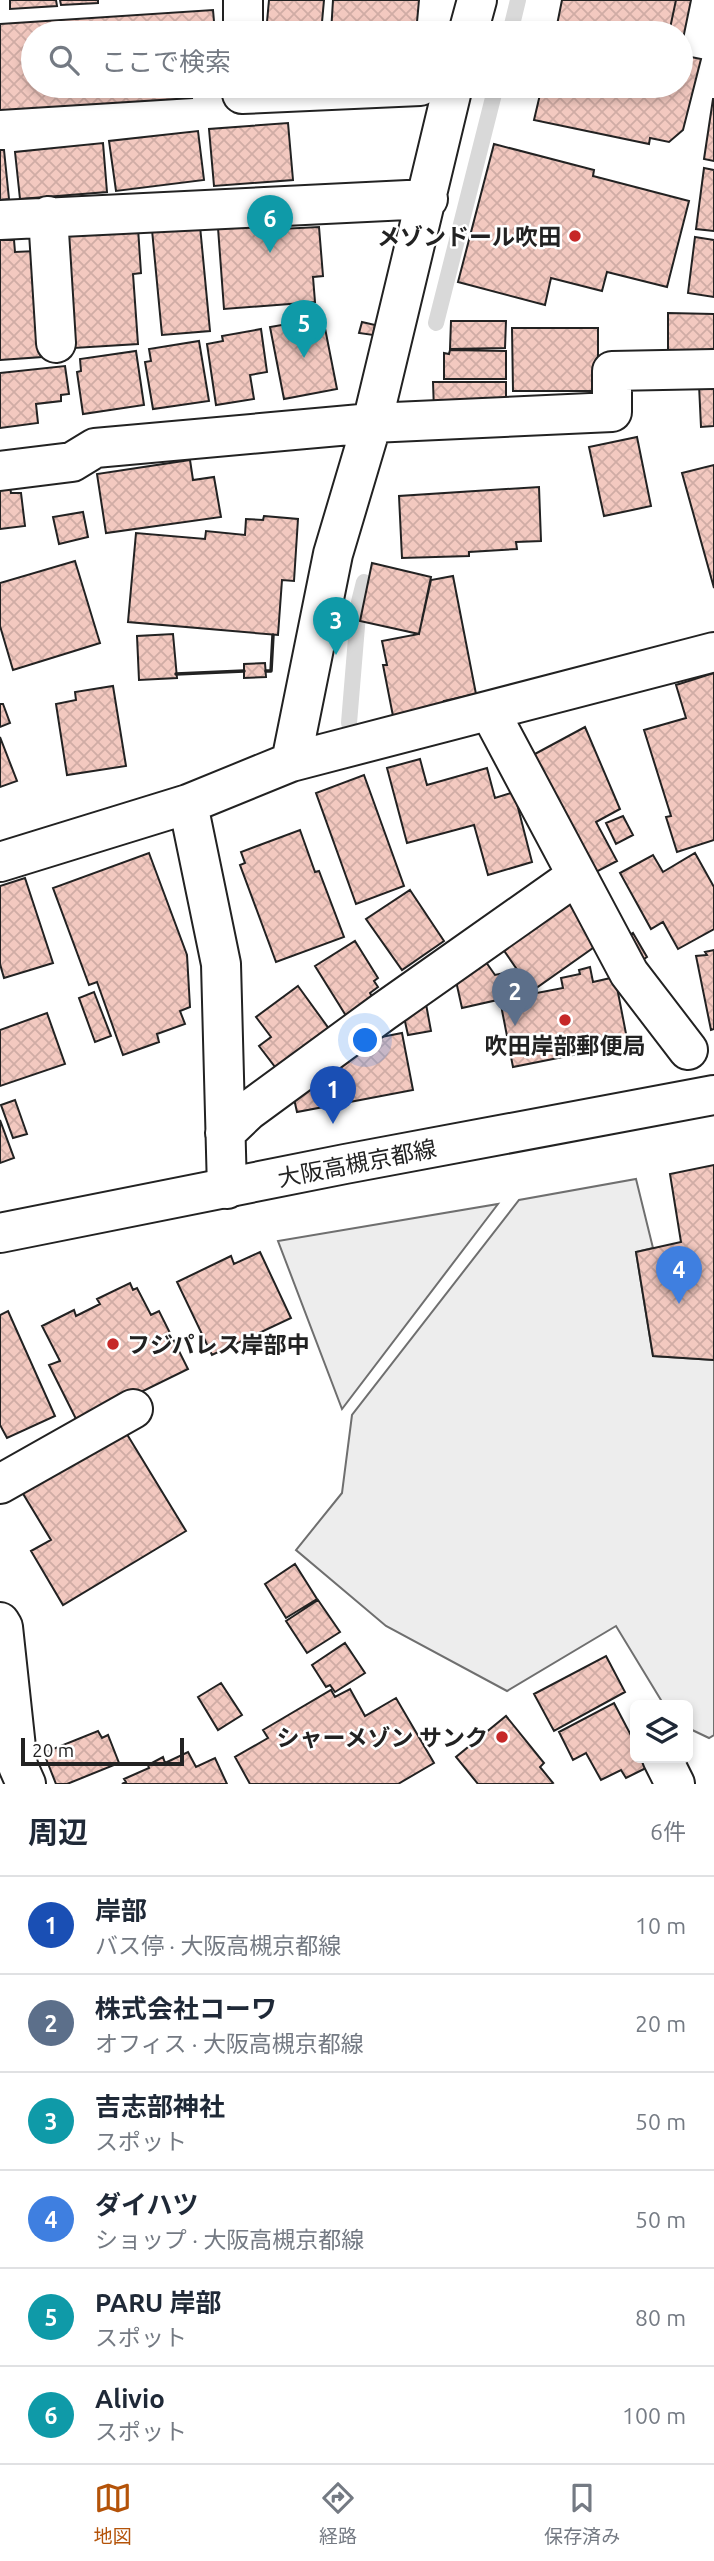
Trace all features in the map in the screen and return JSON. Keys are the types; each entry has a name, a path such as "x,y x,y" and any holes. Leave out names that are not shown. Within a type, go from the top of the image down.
{"street":[{"path":"243,0 243,21"},
{"path":"471,21 477,0"},
{"path":"291,762 333,554 372,423 450,98"},
{"path":"0,220 428,199"},
{"path":"48,216 56,343"},
{"path":"0,471 72,462 94,448 372,423 612,412 612,371 714,369"},
{"path":"0,862 188,804 291,762 714,652"},
{"path":"490,712 629,973 688,1050"},
{"path":"188,804 221,964 227,1189"},
{"path":"225,1133 248,1111 383,1012 576,876"},
{"name":"大阪高槻京都線","path":"0,1233 345,1164 714,1095"},
{"path":"0,1484 133,1409"},
{"path":"0,1622 3,1628 18,1766 26,1784"},
{"path":"664,1763 675,1784"}],"shaded area":[{"path":"636,1179 653,1248 636,1252 653,1356 714,1360 714,1735 709,1738 693,1730 693,1700 661,1700 616,1626 507,1691 386,1626 296,1550 342,1493 352,1415 519,1200"},
{"path":"498,1204 342,1409 278,1241"}],"building":[{"path":"10,0 56,0 57,6 10,9"},
{"path":"60,0 98,0 98,3 61,5"},
{"path":"269,0 324,0 322,21 267,21"},
{"path":"333,0 419,0 417,21 332,21"},
{"path":"562,0 676,0 672,21 558,21"},
{"path":"676,0 691,0 687,21 672,21"},
{"path":"213,10 214,21 46,21"},
{"path":"21,23 21,98 192,98 0,110 0,24"},
{"path":"693,57 701,59 693,91"},
{"path":"539,98 691,98 683,130 669,142 650,138 649,144 534,120"},
{"path":"714,99 714,161 704,159"},
{"path":"288,123 293,180 214,186 209,129"},
{"path":"198,131 204,180 116,191 109,141"},
{"path":"103,143 107,192 20,199 15,152"},
{"name":"メゾンドール吹田","path":"494,144 594,170 593,176 689,201 667,287 607,272 602,291 551,278 545,305 458,282"},
{"path":"0,150 4,150 9,199 0,200"},
{"path":"704,168 714,170 714,231 696,229"},
{"path":"280,222 280,229 319,227 323,276 313,277 315,302 224,309 218,228"},
{"path":"200,226 210,331 162,335 152,230"},
{"path":"138,228 141,273 133,274 138,344 74,348 66,233"},
{"path":"695,237 714,240 714,297 688,293"},
{"path":"0,240 14,240 15,252 36,251 42,357 0,360"},
{"path":"668,313 714,314 714,356 668,356"},
{"path":"323,318 337,389 284,399 270,327"},
{"path":"451,321 506,321 505,348 450,349"},
{"path":"362,322 375,325 373,335 359,333"},
{"path":"512,328 598,328 598,391 513,391"},
{"path":"261,329 267,372 250,375 254,399 216,405 207,344 223,341 222,336"},
{"path":"199,341 209,401 153,409 145,362 151,361 149,349"},
{"path":"450,350 506,351 506,379 444,379 444,353 449,354"},
{"path":"136,351 144,405 83,414 77,372 81,371 80,359"},
{"path":"65,366 69,394 61,395 61,401 36,404 38,423 0,428 0,373"},
{"path":"433,382 506,382 506,411 434,411"},
{"path":"714,384 714,426 701,427 699,385"},
{"path":"637,437 651,506 604,516 589,447"},
{"path":"190,460 193,480 214,477 221,517 106,533 97,474"},
{"path":"714,465 714,588 682,473"},
{"path":"10,487 11,493 21,493 25,526 0,529 0,488"},
{"path":"539,487 541,541 516,542 517,549 469,552 469,556 402,558 399,496"},
{"path":"83,512 88,537 59,544 53,517"},
{"path":"264,516 298,519 294,581 282,580 278,635 128,622 136,533 205,539 206,531 245,535 246,519 263,520"},
{"path":"75,561 100,643 13,670 0,626 0,583"},
{"path":"372,563 431,577 419,634 360,621"},
{"path":"453,576 476,694 444,701 446,707 393,716 383,665 387,665 382,641 419,634 431,580"},
{"path":"173,634 177,678 139,680 137,636"},
{"path":"265,663 266,677 244,678 244,664"},
{"path":"714,673 714,840 677,852 666,817 671,816 644,730 686,718 676,685"},
{"path":"113,686 126,766 67,775 56,704 76,700 75,692"},
{"path":"0,704 3,704 10,723 0,727"},
{"path":"585,727 620,809 596,822 617,861 596,872 533,755"},
{"path":"0,737 17,781 0,787"},
{"path":"420,759 427,785 487,768 495,798 514,792 532,862 488,875 474,825 407,843 387,768"},
{"path":"364,775 404,886 356,904 316,793"},
{"path":"623,816 633,835 616,844 606,823"},
{"path":"300,830 315,872 319,871 344,937 276,962 240,865 245,863 241,852"},
{"path":"149,853 187,955 190,1007 180,1011 185,1024 157,1034 159,1042 123,1055 97,982 89,985 53,888"},
{"path":"695,853 714,887 714,929 678,949 663,922 651,929 620,873 653,855 663,872"},
{"path":"25,878 53,963 4,978 0,964 0,886"},
{"path":"410,890 444,941 402,970 366,919"},
{"path":"567,895 600,943 532,991 498,942"},
{"path":"633,933 647,957 635,965 620,941"},
{"path":"355,941 378,978 374,981 378,987 370,993 375,1002 348,1019 315,966"},
{"path":"714,950 714,1029 711,1030 696,956 707,955 705,952"},
{"path":"481,955 495,975 509,972 515,996 462,1008 454,972"},
{"path":"590,967 593,982 615,977 628,1044 513,1067 500,1000 563,988 561,978 580,974 579,970"},
{"path":"298,986 335,1037 282,1076 259,1046 271,1037 256,1017"},
{"path":"94,992 111,1036 95,1042 79,998"},
{"path":"426,1004 431,1031 408,1035 402,1008"},
{"path":"47,1013 65,1064 0,1086 0,1030"},
{"path":"402,1033 413,1090 297,1112 292,1090 343,1053 373,1047 371,1039"},
{"path":"15,1100 27,1134 13,1138 1,1105"},
{"path":"0,1120 14,1158 0,1163"},
{"path":"714,1165 714,1360 653,1356 636,1252 681,1242 670,1174"},
{"path":"260,1252 291,1318 212,1355 177,1282 231,1256 234,1264"},
{"name":"フジパレス岸部中","path":"130,1283 133,1290 137,1288 151,1315 159,1311 188,1369 78,1423 49,1365 60,1361 42,1326 74,1310 76,1316 100,1304 97,1299"},
{"path":"8,1311 55,1416 7,1438 0,1425 0,1315"},
{"path":"125,1431 186,1531 63,1605 31,1551 51,1540 22,1492"},
{"path":"295,1564 317,1599 286,1618 265,1584"},
{"path":"318,1600 340,1632 307,1653 286,1621"},
{"path":"345,1643 365,1673 335,1692 330,1685 326,1687 312,1665"},
{"path":"606,1656 625,1692 554,1731 534,1694"},
{"path":"221,1683 242,1715 218,1730 198,1697"},
{"path":"350,1689 365,1716 396,1698 434,1763 398,1784 250,1784 235,1757 268,1738 263,1730 331,1690 335,1697"},
{"path":"614,1703 630,1733 630,1763 646,1763 648,1767 626,1778 621,1770 601,1780 586,1753 573,1760 559,1732"},
{"name":"シャーメゾン サンク","path":"506,1716 544,1763 540,1767 553,1783 478,1784 456,1757"},
{"path":"98,1731 102,1738 108,1735 119,1763 67,1784 56,1784 45,1756 49,1755 48,1751"},
{"path":"188,1752 196,1767 215,1758 227,1784 122,1784 126,1782 124,1779 149,1768 148,1765 163,1757 165,1763"}],"waterway":[{"path":"513,21 518,0"},
{"path":"436,323 493,98"},
{"path":"349,723 359,602 364,582"}],"wall":[{"path":"266,671 271,671 273,635"},
{"path":"176,674 244,671"}],"place":[{"name":"メゾンドール吹田","path":"575,236"},
{"name":"Alivio","path":"270,253"},
{"name":"PARU 岸部","path":"304,358"},
{"name":"吉志部神社","path":"336,655"},
{"name":"吹田岸部郵便局","path":"565,1020"},
{"name":"株式会社コーワ","path":"515,1026"},
{"name":"岸部","path":"333,1124"},
{"name":"ダイハツ","path":"679,1304"},
{"name":"フジパレス岸部中","path":"113,1344"},
{"name":"シャーメゾン サンク","path":"502,1737"}]}
